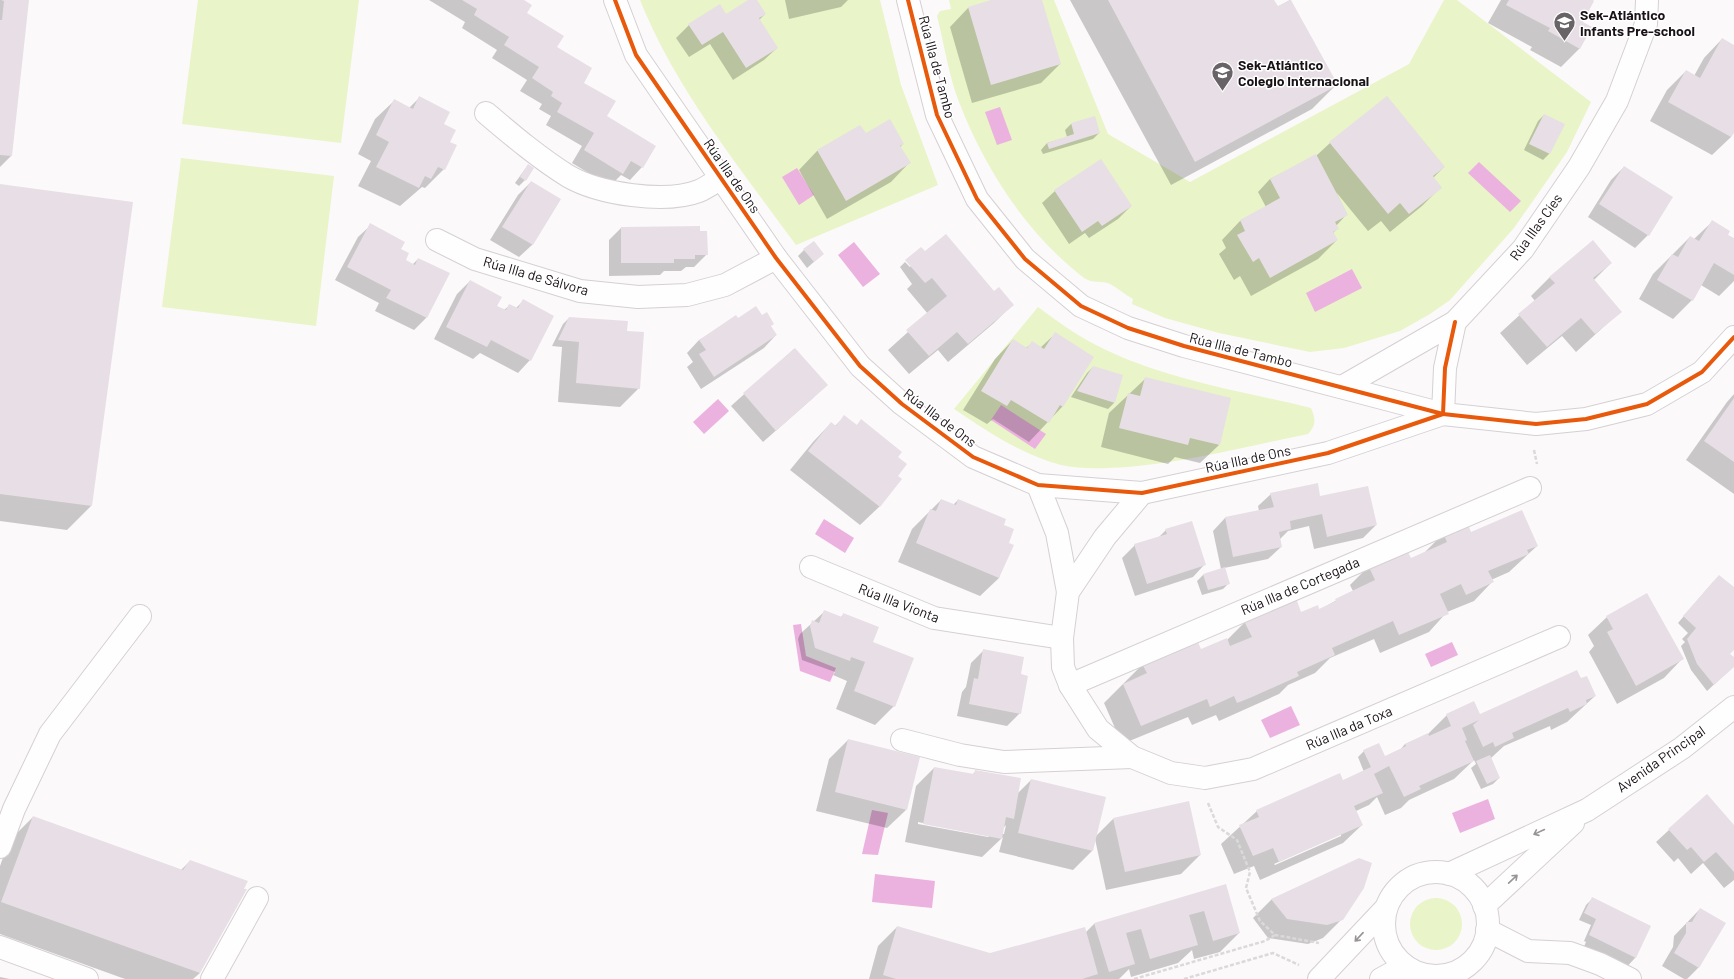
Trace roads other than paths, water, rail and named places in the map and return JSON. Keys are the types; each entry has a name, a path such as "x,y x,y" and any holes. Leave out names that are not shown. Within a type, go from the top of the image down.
{"street":[{"name":"Rúa Illa de Ons","path":"615,0 636,55 720,179 776,258 860,366 902,404 973,457 1038,485 1142,493 1328,453 1443,414"},
{"name":"Rúa Illa de Tambo","path":"908,0 937,115 977,199 1025,259 1081,306 1128,328 1184,346 1443,414 1536,424 1586,419 1647,404 1702,372 1734,337"},
{"name":"Rúa Illas Cíes","path":"1342,387 1455,322 1523,249 1579,167 1617,100 1646,24 1647,0"},
{"name":"Rúa Illa de Ons","path":"486,113 534,152 570,177 605,190 641,197 669,197 698,191 720,179"},
{"name":"Rúa Illa de Sálvora","path":"437,240 475,259 580,291 638,297 687,295 725,285 776,258"},
{"path":"1443,414 1445,368 1455,322"},
{"name":"Rúa Illa de Cortegada","path":"1070,685 1534,480"},
{"path":"1038,485 1057,533 1068,592 1062,638 1063,667 1070,685 1098,728 1132,757"},
{"path":"1068,592 1105,537 1142,493"},
{"name":"Rúa Illa Vionta","path":"811,567 934,618 1062,638"},
{"path":"0,847 14,809 50,734 140,616"},
{"name":"Rúa Illa da Toxa","path":"1132,757 1171,773 1205,778 1253,769 1559,637"},
{"name":"Avenida Principal","path":"1588,810 1682,748 1734,707"},
{"path":"902,740 960,755 1004,762 1132,757"},
{"path":"1449,874 1588,810"},
{"path":"1484,906 1588,810"},
{"path":"1319,979 1386,908 1393,894 1404,883 1418,875 1433,872 1449,874 1464,880 1476,892 1484,906 1488,918 1484,944 1463,973 1438,976 1410,971 1381,979"},
{"path":"212,979 257,898"},
{"path":"1386,908 1384,924 1386,940 1394,954 1410,971"},
{"path":"1487,930 1528,950 1570,953 1600,964 1630,979"},
{"path":"0,947 87,979"}],"place":[{"name":"Sek-Atlántico Infants Pre-school","path":"1564,42"},
{"name":"Sek-Atlántico Colegio Internacional","path":"1223,92"}]}
